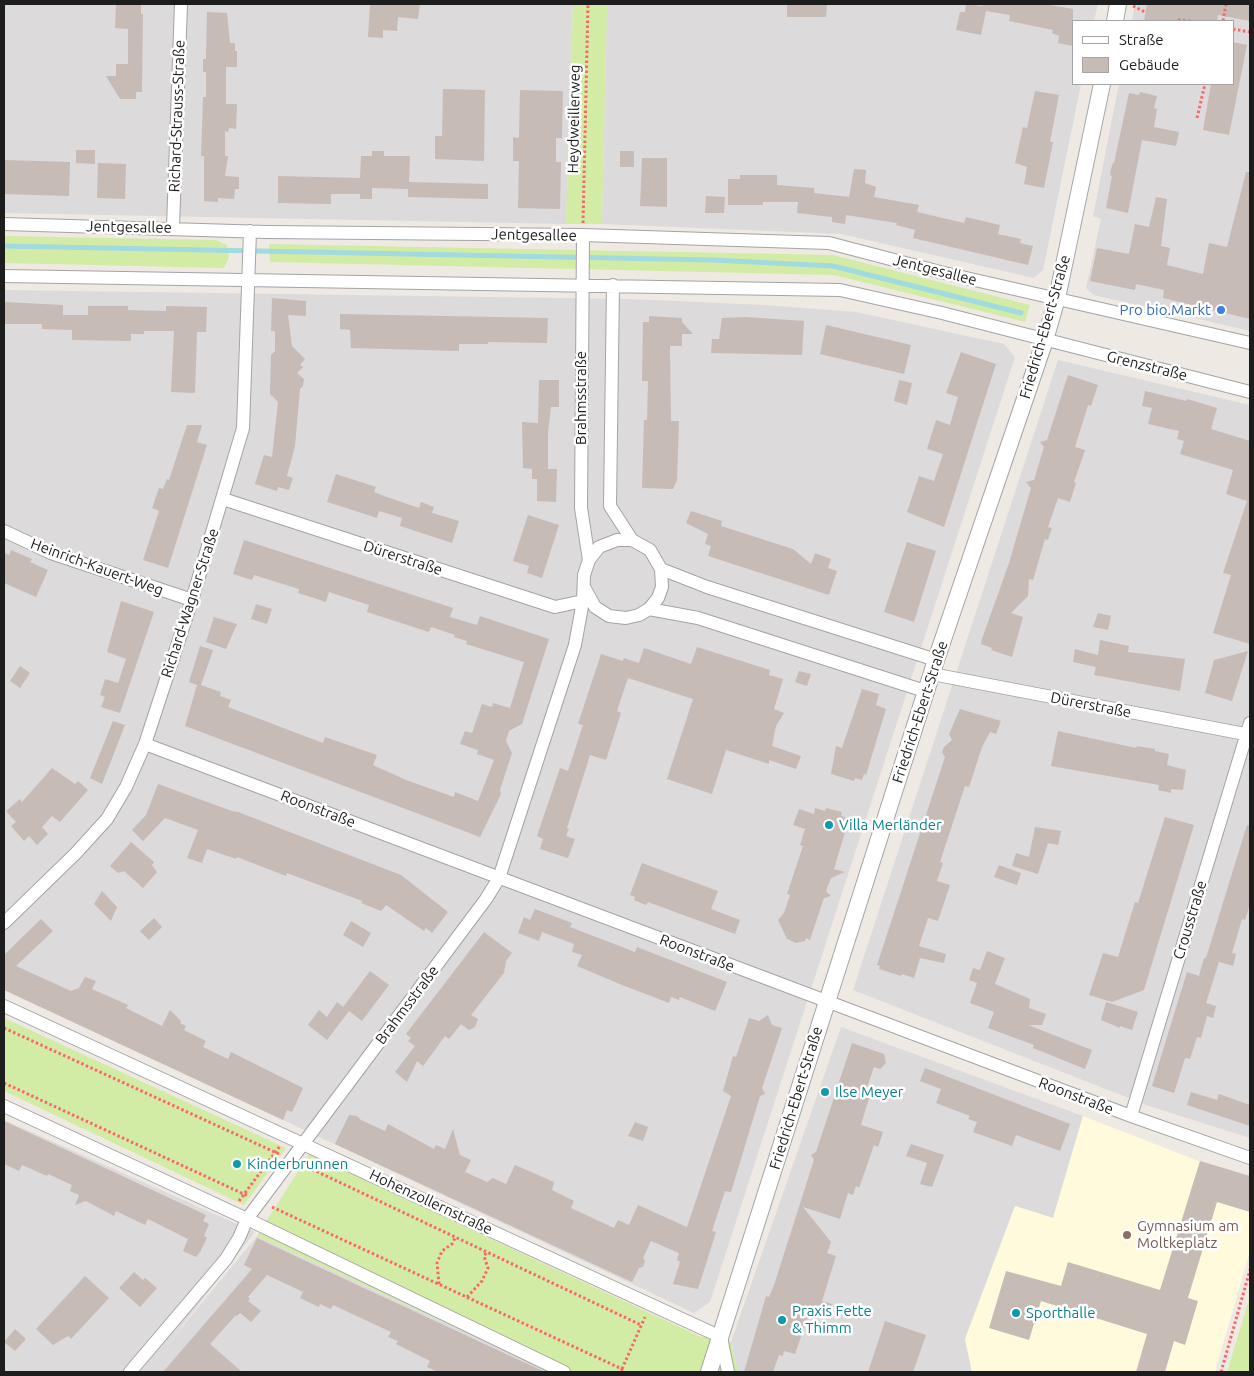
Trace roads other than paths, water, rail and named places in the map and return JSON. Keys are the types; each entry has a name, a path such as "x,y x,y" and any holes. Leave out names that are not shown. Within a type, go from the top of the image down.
{"street":[{"name":"Richard-Strauss-Straße","path":"173,227 180,4"},
{"path":"1115,20 1118,4"},
{"name":"Friedrich-Ebert-Straße","path":"709,1372 826,1001 928,692 934,667 1045,340 1057,298 1102,85"},
{"name":"Jentgesallee","path":"4,224 173,227 250,231 583,235 828,243 940,272 1057,298"},
{"name":"Richard-Wagner-Straße","path":"4,923 76,853 107,819 126,787 145,744 192,600 243,428 250,282 250,231"},
{"name":"Brahmsstraße","path":"583,235 581,508 588,560"},
{"path":"4,276 250,282 614,285 840,290 942,313 1045,340"},
{"name":"Brahmsstraße","path":"614,285 610,506 632,540"},
{"path":"1057,298 1250,343"},
{"name":"Grenzstraße","path":"1045,340 1250,392"},
{"name":"Dürerstraße","path":"223,499 555,607 583,601"},
{"name":"Heinrich-Kauert-Weg","path":"4,531 51,553 192,600"},
{"path":"617,540 632,540 650,550 661,569 662,587 658,598 649,609 639,615 626,618 609,616 595,607 584,587 584,575 588,560 599,547 617,540"},
{"name":"Dürerstraße","path":"661,569 934,667 1249,731"},
{"name":"Brahmsstraße","path":"135,1370 226,1259 239,1238 247,1219 302,1143 441,961 499,878 575,645 584,587"},
{"path":"649,609 698,618 928,692"},
{"name":"Crousstraße","path":"1131,1116 1249,731"},
{"name":"Roonstraße","path":"145,744 1131,1116 1250,1158"},
{"name":"Hohenzollernstraße","path":"4,1006 721,1336"},
{"path":"4,1106 247,1219 564,1372"},
{"path":"721,1336 728,1372"}],"waterway":[{"path":"4,246 712,260 833,266 1021,313"}],"place":[{"name":"Pro bio.Markt","path":"1221,310"},
{"name":"Villa Merländer","path":"829,825"},
{"name":"Ilse Meyer","path":"825,1092"},
{"name":"Kinderbrunnen","path":"237,1164"},
{"name":"Gymnasium am Moltkeplatz","path":"1127,1235"},
{"name":"Sporthalle","path":"1016,1313"},
{"name":"Praxis Fette & Thimm","path":"782,1320"}]}
